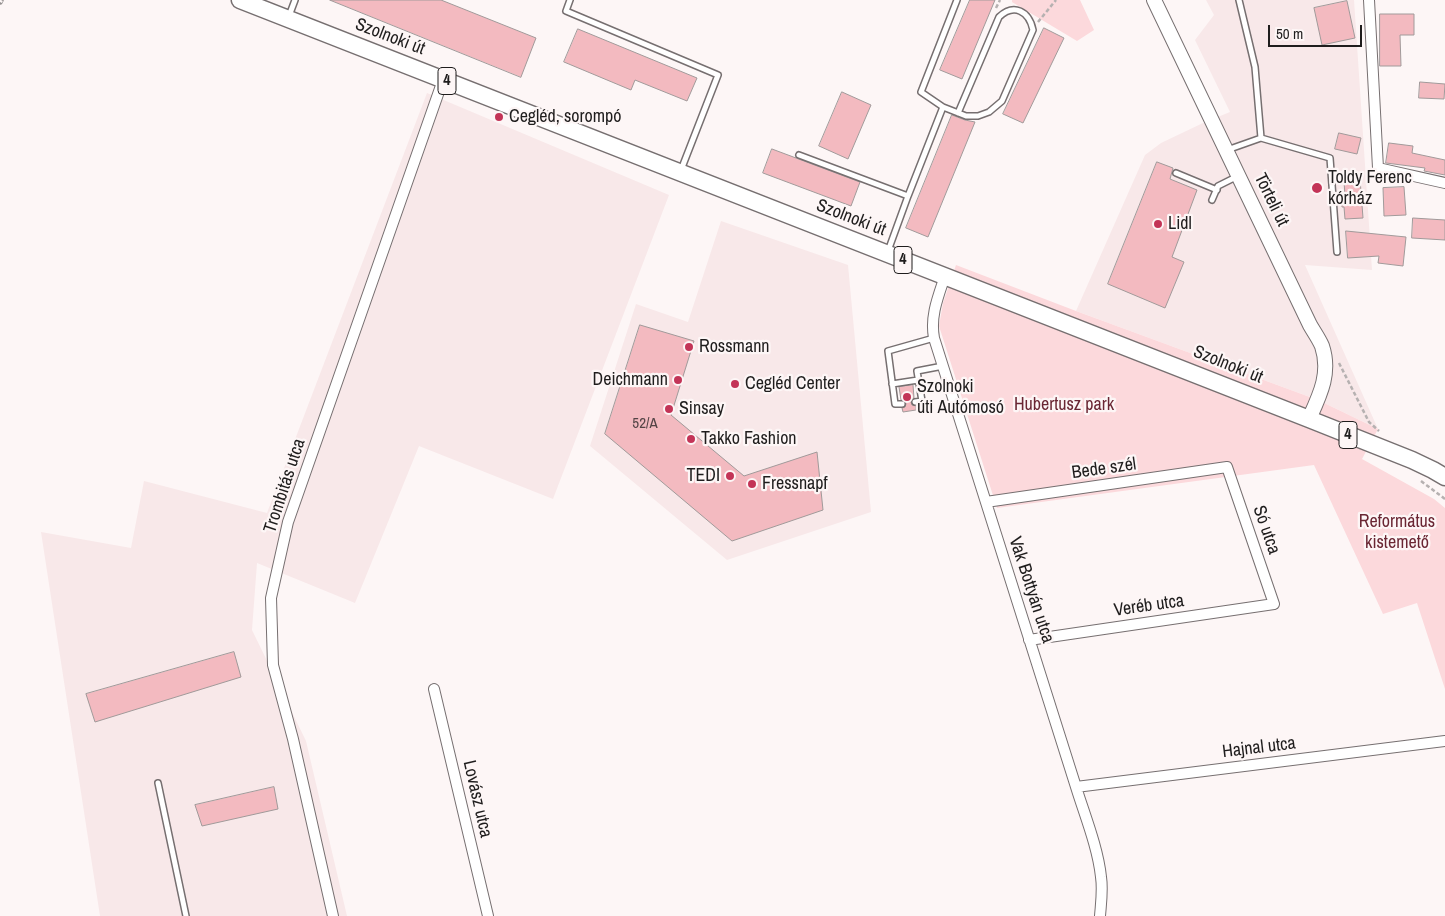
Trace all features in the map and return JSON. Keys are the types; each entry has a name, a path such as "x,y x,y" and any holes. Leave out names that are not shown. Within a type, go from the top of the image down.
{"main road":[{"name":"Szolnoki út","path":"240,0 1309,419 1412,460 1445,477"},
{"name":"Törteli út","path":"1154,0 1321,346 1326,365 1325,380 1309,419"}],"street":[{"path":"1369,0 1378,168 1445,183"},
{"name":"Trombitás utca","path":"334,916 293,740 273,665 271,598 288,522 444,80"},
{"name":"Vak Bottyán utca","path":"945,276 933,315 932,327 934,338 1098,860 1102,894 1100,916"},
{"name":"Bede szél","path":"986,502 1226,467"},
{"name":"Só utca","path":"1226,467 1274,604"},
{"name":"Veréb utca","path":"1030,640 1274,604"},
{"name":"Lovász utca","path":"434,689 488,916"},
{"name":"Hajnal utca","path":"1076,787 1445,741"}],"lane":[{"path":"288,19 295,0"},
{"path":"570,0 566,10 718,75 680,172"},
{"path":"957,0 921,92 958,113 966,116 978,116 989,112 1002,101 1033,30 1031,20 1022,11 1012,10 1005,12 999,17 958,113"},
{"path":"1239,0 1255,67 1261,138"},
{"path":"887,253 943,106"},
{"path":"1226,150 1261,138 1330,158 1337,252"},
{"path":"799,155 908,196"},
{"path":"1176,173 1216,190"},
{"path":"1212,200 1218,186 1238,176"},
{"path":"902,404 895,404 888,351 934,338"},
{"path":"915,402 922,401 917,371 943,366"},
{"path":"892,384 918,380"},
{"path":"913,391 920,390"},
{"path":"893,394 900,393"},
{"path":"158,783 186,916"}],"path":[{"path":"1033,30 1056,0"}],"shaded area":[{"path":"1206,0 1354,0 1372,270 1305,265 1378,429 1318,400 1076,311 1145,155 1161,143 1230,112 1195,40 1214,15"},
{"path":"427,93 669,195 553,499 419,446 355,603 257,563 252,630 306,741 347,916 100,916 41,532 131,548 144,481 267,513"},
{"name":"Cegléd Center","path":"721,221 848,265 871,512 727,560 590,446 636,304 688,322"}],"green space":[{"path":"1012,0 1080,0 1094,30 1077,41 1012,2"},
{"name":"Hubertusz park","path":"956,265 1318,400 1378,429 1362,459 1434,499 1445,508 1445,689 1417,603 1383,614 1314,465 997,508 939,326 943,303"}],"building":[{"path":"330,0 441,0 536,38 521,77"},
{"path":"970,0 995,0 962,79 940,70"},
{"path":"1347,1 1355,38 1322,45 1314,8"},
{"path":"1380,14 1414,14 1414,35 1400,35 1401,66 1380,66"},
{"path":"1044,28 1064,38 1023,123 1003,114"},
{"path":"578,29 697,78 687,101 635,80 631,90 564,62"},
{"path":"1420,82 1445,84 1444,99 1419,98"},
{"path":"842,92 871,105 848,159 819,146"},
{"path":"952,115 975,122 928,237 906,228"},
{"path":"1339,133 1361,138 1357,154 1335,149"},
{"path":"1389,143 1413,146 1412,153 1445,160 1445,175 1424,171 1425,168 1386,163"},
{"path":"772,149 860,182 851,206 763,173"},
{"name":"Lidl","path":"1157,162 1173,168 1170,179 1197,190 1172,257 1184,262 1165,308 1108,284"},
{"path":"1360,179 1363,218 1345,219 1341,197 1345,197 1344,180"},
{"path":"1404,187 1406,215 1384,216 1383,188"},
{"path":"1413,218 1445,220 1445,240 1412,238"},
{"path":"1346,231 1406,237 1403,266 1378,263 1379,256 1348,258"},
{"path":"640,325 694,341 671,415 744,476 817,452 823,510 732,541 605,434"},
{"name":"Szolnoki úti Autómosó","path":"913,385 914,398 911,402 912,405 916,406 916,410 903,412 902,408 906,404 905,401 901,400 899,387"},
{"path":"234,652 241,677 95,722 86,694"},
{"path":"274,787 278,809 202,826 195,805"}],"place":[{"name":"Cegléd, sorompó","path":"499,117"},
{"name":"Toldy Ferenc kórház","path":"1317,188"},
{"name":"Lidl","path":"1158,224"},
{"name":"Rossmann","path":"689,347"},
{"name":"Deichmann","path":"678,380"},
{"name":"Cegléd Center","path":"735,384"},
{"name":"Szolnoki úti Autómosó","path":"907,397"},
{"name":"Sinsay","path":"669,409"},
{"name":"Takko Fashion","path":"691,439"},
{"name":"TEDI","path":"730,476"},
{"name":"Fressnapf","path":"752,484"}],"park label":[{"name":"Református kistemető","path":"1397,532"}]}
